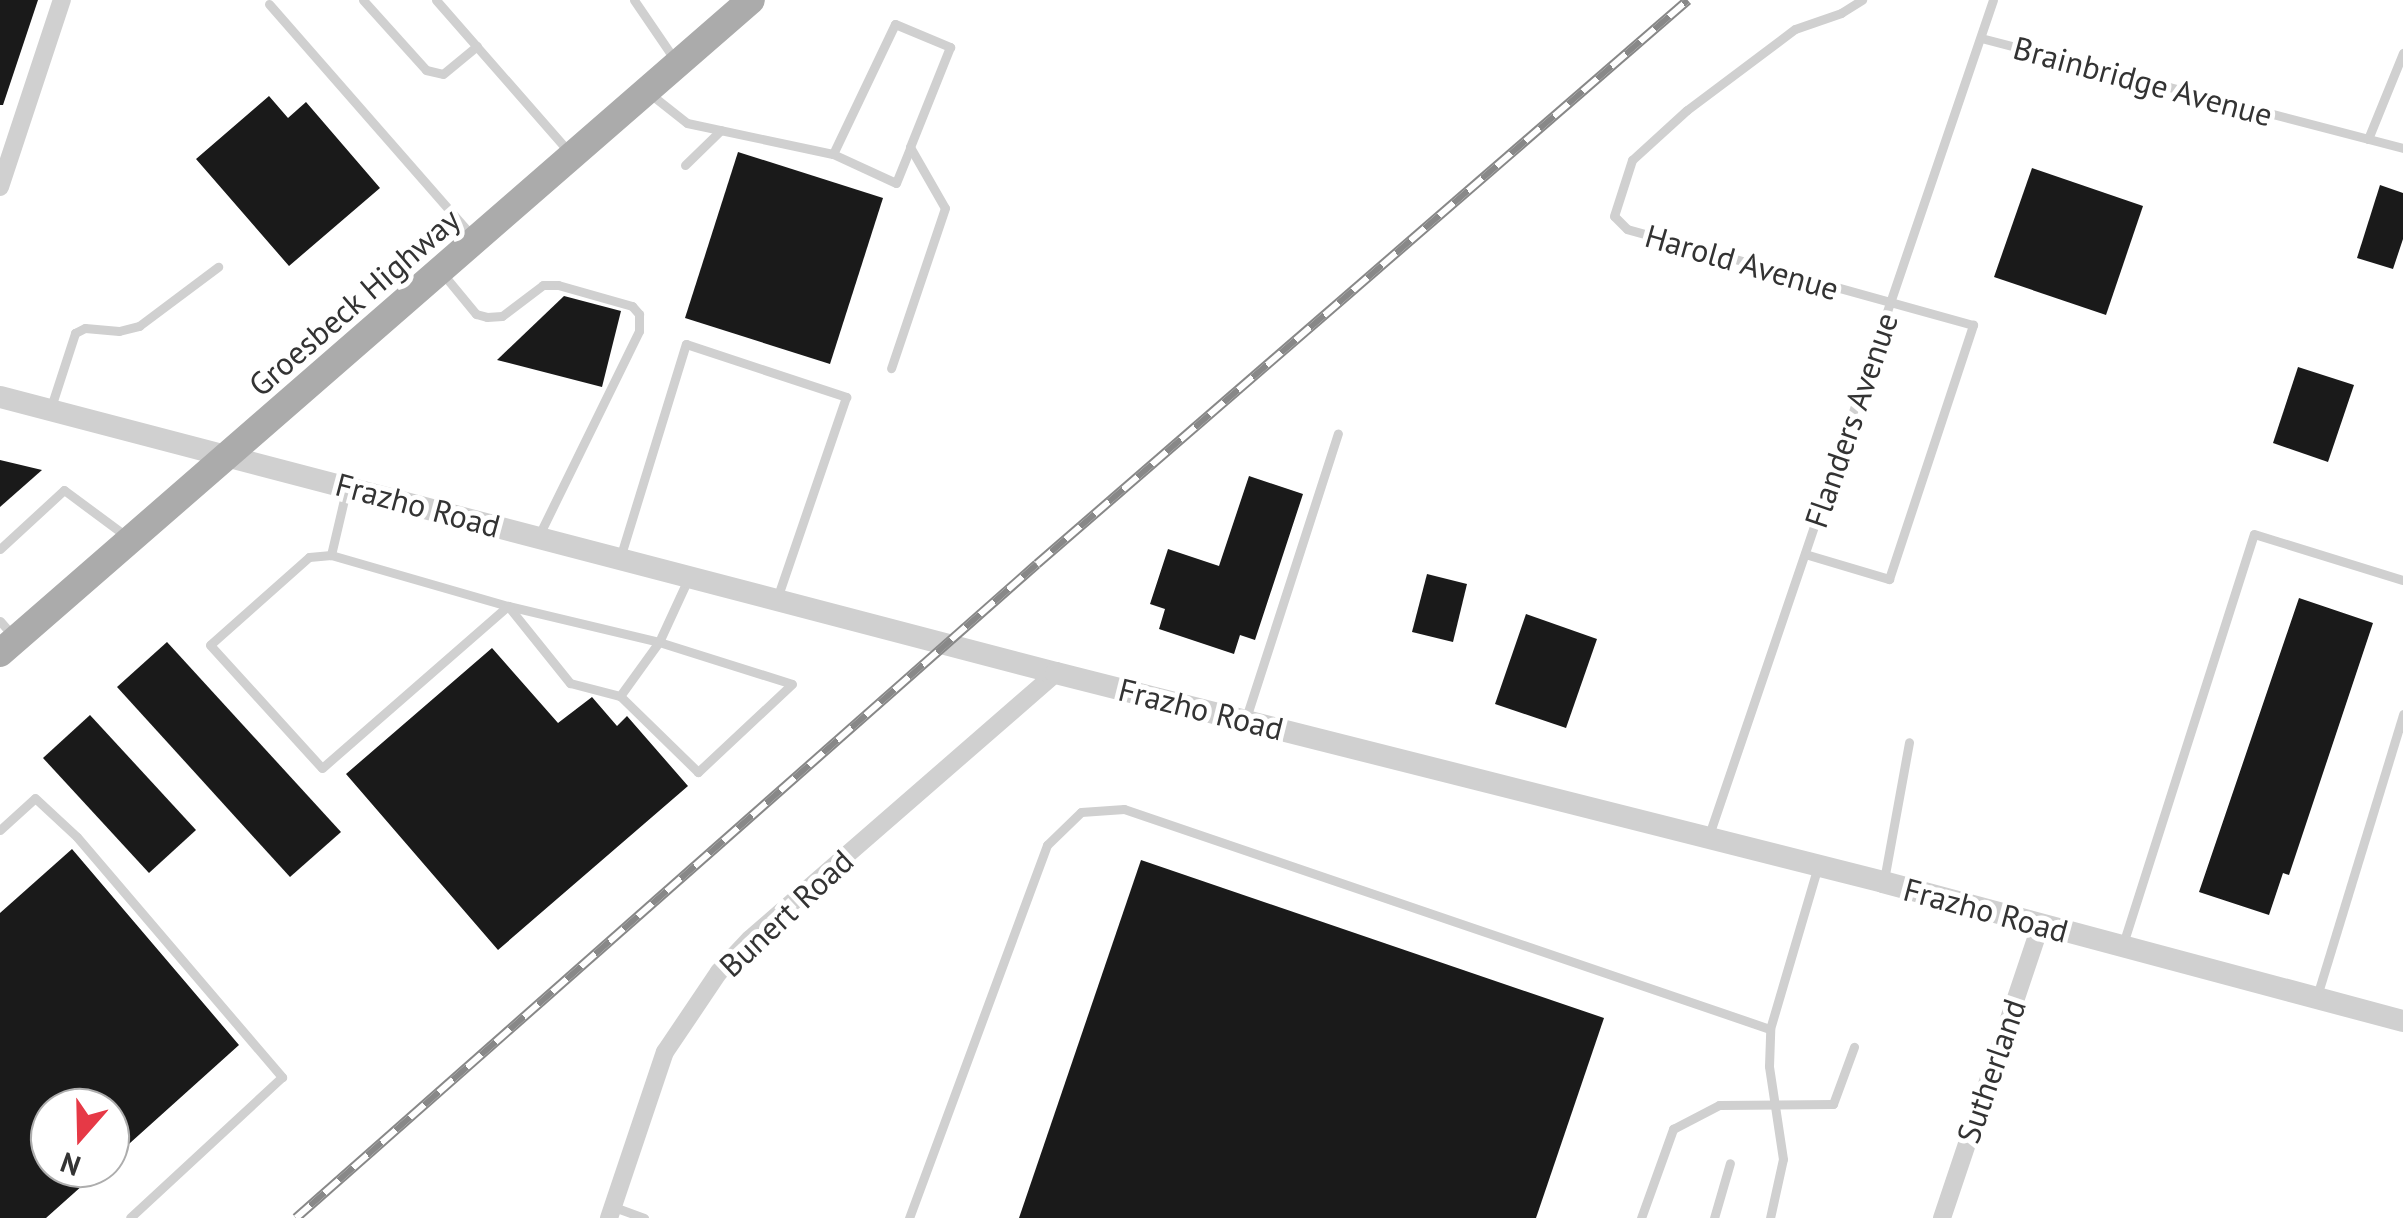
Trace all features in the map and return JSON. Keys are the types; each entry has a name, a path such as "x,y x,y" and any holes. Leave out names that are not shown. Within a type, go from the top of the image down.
{"main road":[{"name":"Groesbeck Highway","path":"5,638 232,456 751,0"}],"street":[{"path":"0,187 62,0"},
{"name":"Frazho Road","path":"0,397 1056,673 1883,882 2403,1021"},
{"name":"Bunert Road","path":"611,1212 665,1052 719,972 750,939 1056,673"},
{"name":"Sutherland","path":"1942,1218 2041,924"}],"lane":[{"path":"363,0 426,70 443,74 477,46"},
{"path":"436,0 572,157"},
{"path":"634,0 678,64"},
{"name":"Harold Avenue","path":"1805,554 1889,579 1973,325 1627,230 1614,216 1632,160 1687,110 1795,28 1840,13 1862,0"},
{"name":"Flanders Avenue","path":"1708,839 1993,0"},
{"path":"269,4 476,241"},
{"path":"647,91 687,123 834,154 896,182 950,47 896,24 834,154"},
{"name":"Brainbridge Avenue","path":"1981,38 2403,148"},
{"path":"2368,139 2403,53"},
{"path":"685,165 720,130"},
{"path":"892,368 944,208 910,147"},
{"path":"50,410 75,333 84,328 119,331 139,326 218,267"},
{"path":"441,272 476,314 487,318 502,316 543,285 558,285 632,306 640,314 638,331 538,537"},
{"path":"620,558 686,344 846,396 778,599"},
{"path":"1245,720 1338,432"},
{"path":"331,555 348,486"},
{"path":"0,548 64,490 132,540"},
{"path":"2122,947 2254,534 2403,580"},
{"path":"508,606 322,768 210,644 309,556 331,555 508,606 659,642 792,684 698,772 620,696 570,684 508,606"},
{"path":"620,696 659,642 689,577"},
{"path":"2316,998 2403,714"},
{"path":"1883,882 1910,742"},
{"path":"0,830 35,798 77,837 282,1077 130,1218"},
{"path":"909,1218 1047,845 1081,812 1124,809 1770,1029"},
{"path":"1770,1218 1783,1159 1770,1066 1770,1029 1818,866"},
{"path":"1640,1218 1674,1128 1718,1105 1833,1104 1854,1046"},
{"path":"1714,1218 1730,1163"},
{"path":"611,1212 644,1218"}],"building":[{"path":"0,0 38,0 3,105 0,105"},
{"path":"269,96 288,118 306,102 380,188 289,266 196,159"},
{"path":"738,152 883,198 830,364 685,318"},
{"path":"2032,168 2143,206 2106,315 1994,277"},
{"path":"2380,185 2403,193 2403,239 2393,269 2357,258"},
{"path":"564,296 621,311 602,387 497,360"},
{"path":"2298,367 2354,385 2328,462 2273,443"},
{"path":"0,460 42,470 0,507"},
{"path":"1249,476 1303,494 1255,640 1240,635 1234,654 1159,629 1165,609 1150,604 1168,549 1219,566"},
{"path":"1427,574 1467,584 1453,642 1412,632"},
{"path":"2299,598 2373,623 2289,875 2283,873 2269,915 2199,892"},
{"path":"1526,614 1597,639 1566,728 1495,704"},
{"path":"167,642 341,832 290,877 117,687"},
{"path":"492,648 558,723 592,697 617,726 627,716 688,786 498,950 346,774"},
{"path":"90,715 196,830 149,873 43,758"},
{"path":"72,849 239,1045 130,1143 130,1088 30,1088 30,1188 80,1188 46,1218 0,1218 0,913"},
{"path":"1141,860 1604,1018 1536,1218 1019,1218"}],"railway":[{"path":"296,1218 1037,564 1688,0"}]}
